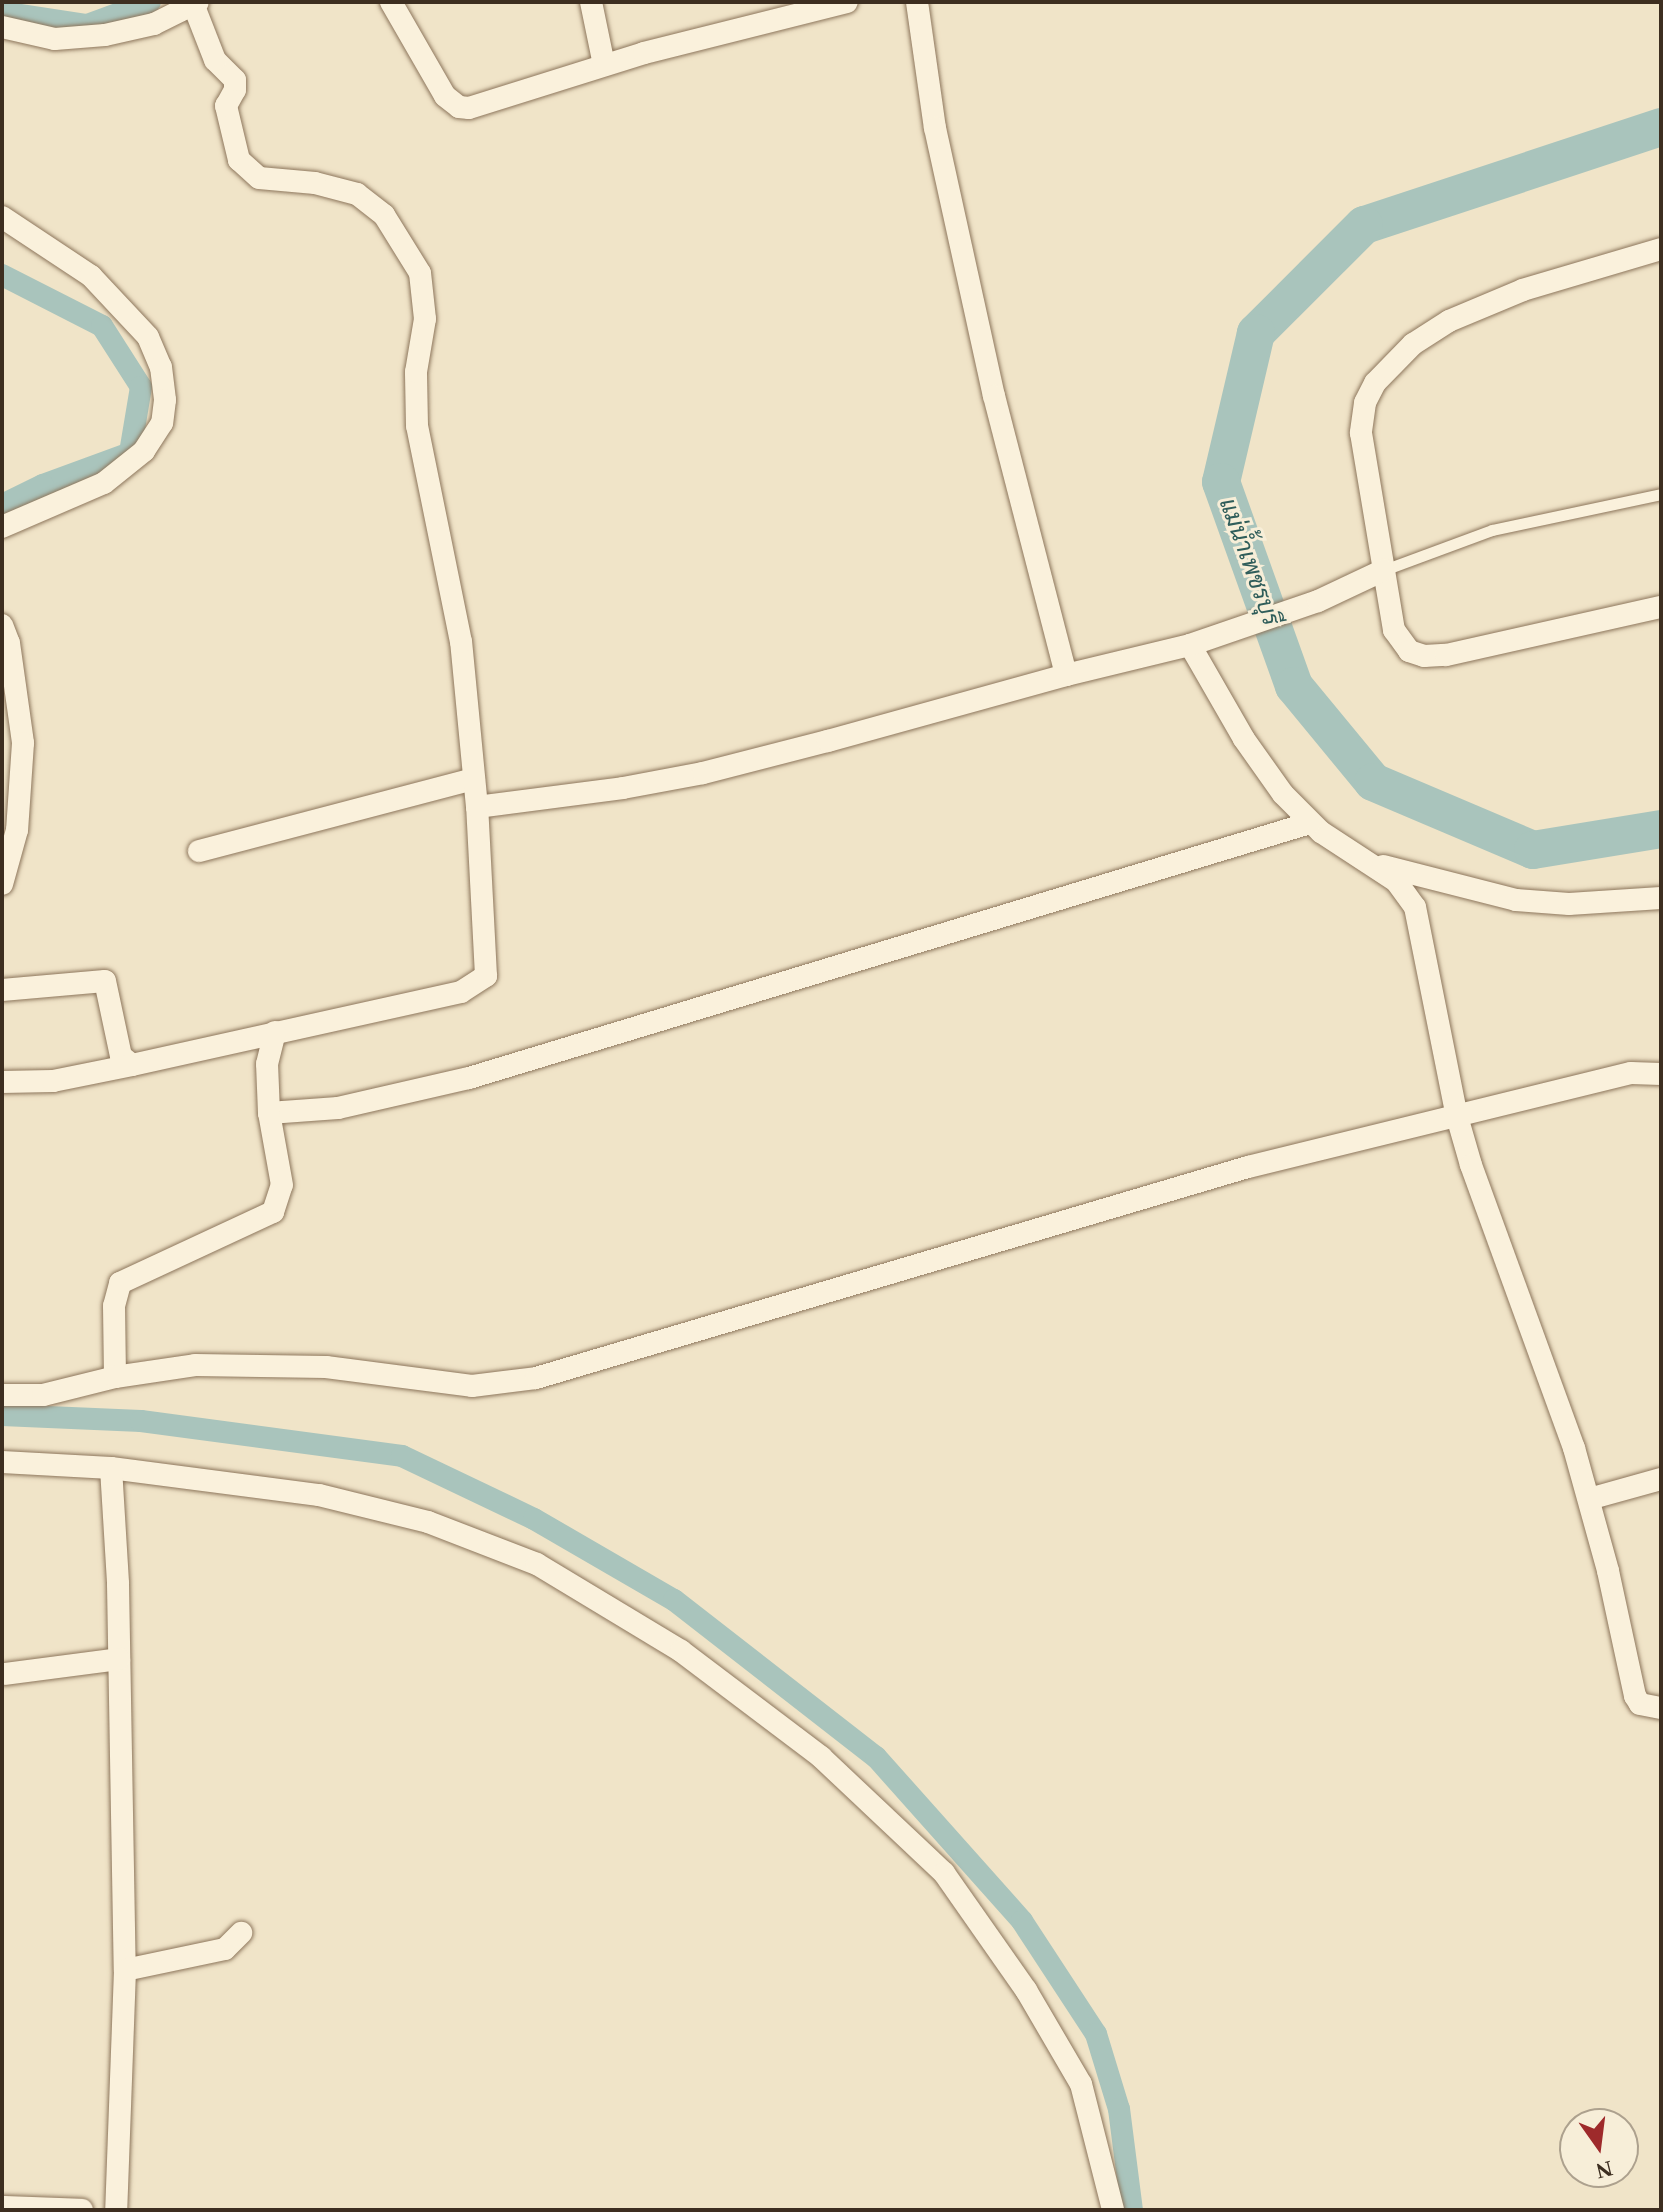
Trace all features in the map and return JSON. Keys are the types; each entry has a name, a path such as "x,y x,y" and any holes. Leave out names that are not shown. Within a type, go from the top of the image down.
{"street":[{"path":"391,2 440,88 459,107 489,104 604,65 847,2"},
{"path":"591,2 604,65"},
{"path":"917,2 938,143 994,396 1066,675"},
{"path":"2,27 55,39 105,35 154,24 196,4 215,60 235,80 235,90 226,106 239,160 259,178 315,183 357,194 384,215 420,273 425,319 416,372 417,426 461,642 477,807 486,976 461,992 132,1065 53,1081 2,1082"},
{"path":"2,217 91,276 148,337 161,367 165,400 162,423 144,451 104,483 2,527"},
{"path":"1661,249 1523,290 1449,321 1413,344 1375,383 1365,403 1361,433 1398,638 1409,651 1424,656 1456,653 1661,607"},
{"path":"477,807 623,788 703,773 1066,675 1190,645 1318,601 1384,570"},
{"path":"2,625 9,643 23,743 17,830 2,884"},
{"path":"1190,645 1263,768 1310,823 1376,865 1402,887 1415,907 1456,1113 1471,1165 1528,1318 1589,1499 1635,1696 1640,1704 1661,1708"},
{"path":"199,851 474,779"},
{"path":"269,1113 338,1108 469,1078 1310,823"},
{"path":"1376,865 1516,900 1569,904 1661,898"},
{"path":"2,990 105,981 121,1056 132,1065"},
{"path":"115,1377 114,1306 120,1283 273,1212 282,1185 269,1113 267,1064 275,1032"},
{"path":"2,1395 43,1395 115,1377 195,1365 326,1367 472,1386 536,1378 1160,1192 1456,1113 1631,1073 1661,1074"},
{"path":"2,1462 111,1468 319,1495 428,1522 537,1564 681,1651 821,1757 944,1873 1026,1990 1081,2084 1113,2210"},
{"path":"111,1468 119,1659 125,1970 116,2210"},
{"path":"1589,1499 1661,1479"},
{"path":"5,1674 119,1659"},
{"path":"125,1970 225,1949 241,1933"},
{"path":"2,2207 82,2210"}],"lane":[{"path":"1384,570 1492,530 1661,494"}],"waterway":[{"path":"2,12 87,25 150,2"},
{"name":"แม่น้ำเพชรบุรี","path":"1661,127 1364,225 1256,333 1221,482 1294,686 1373,782 1533,850 1661,829"},
{"path":"2,275 102,326 141,387 130,453 43,485 2,505"},
{"path":"2,1415 141,1421 402,1456 534,1519 674,1600 876,1757 1022,1921 1096,2034 1119,2109 1132,2210"}]}
